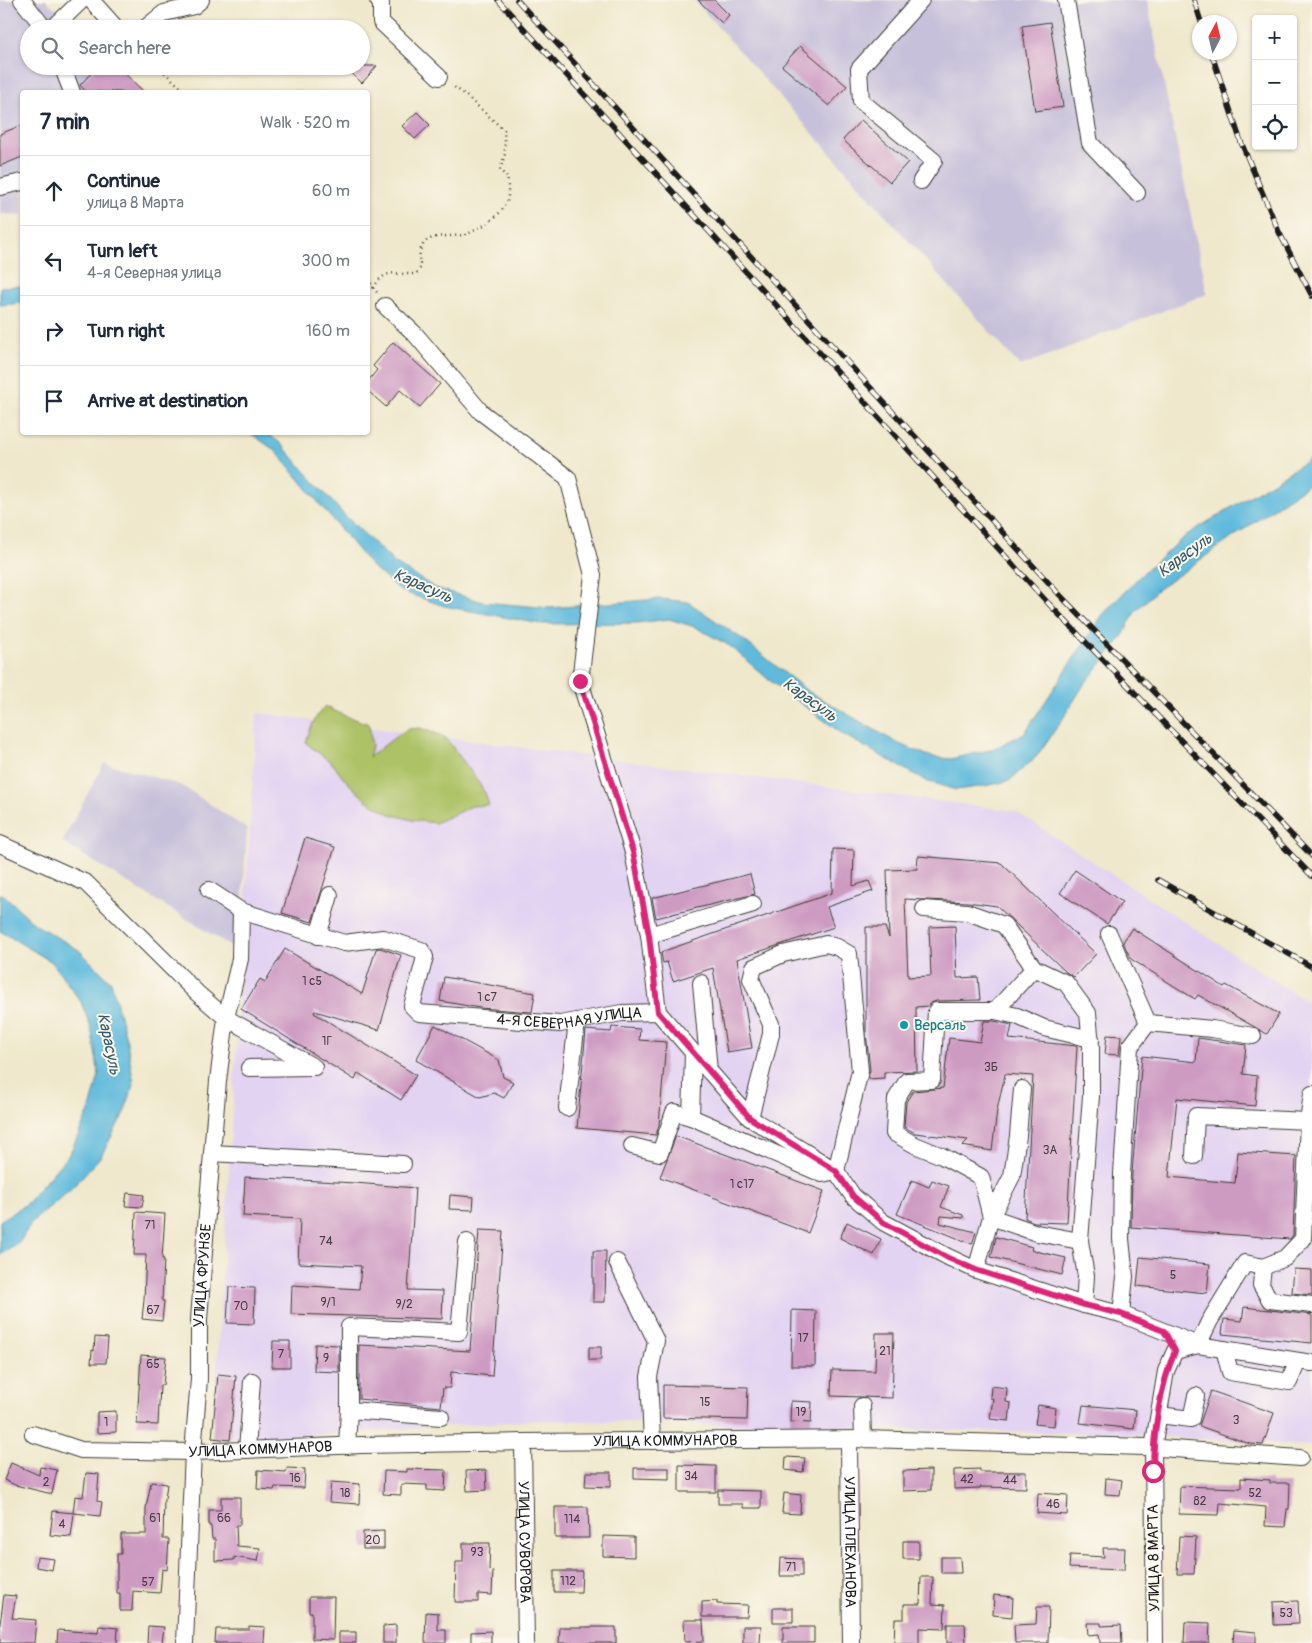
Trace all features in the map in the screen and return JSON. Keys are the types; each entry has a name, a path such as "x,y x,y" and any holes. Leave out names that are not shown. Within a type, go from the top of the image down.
{"street":[{"path":"22,0 38,20"},
{"path":"61,20 82,0"},
{"path":"91,0 109,20"},
{"path":"155,20 164,12 194,6 201,0"},
{"path":"378,0 381,4 381,22 439,77"},
{"path":"921,0 859,69 861,101 934,162 921,181"},
{"path":"1066,0 1090,144 1137,193"},
{"path":"65,75 71,90"},
{"path":"0,187 20,182"},
{"path":"385,306 415,334 481,412 568,478 593,575 580,681 633,852 649,935 658,1012"},
{"path":"0,844 86,883 197,993 226,1018 314,1067 249,1068"},
{"name":"4-Я СЕВЕРНАЯ УЛИЦА","path":"209,890 241,911 318,936 344,943 382,938 421,950 425,957 412,1006 418,1013 560,1024 622,1013 658,1012 750,1118 836,1171 853,1196 883,1222 948,1258 976,1270 1084,1305 1121,1314 1198,1345 1305,1362"},
{"path":"318,936 330,895"},
{"path":"649,935 753,904"},
{"path":"924,909 967,912 1004,925 1034,968 1066,983 1088,1013 1091,1039 1090,1096 1080,1241 1086,1276 1084,1305"},
{"name":"УЛИЦА ФРУНЗЕ","path":"185,1643 193,1452 199,1379 199,1320 218,1081 226,1018 240,959 241,911"},
{"path":"1109,934 1148,1023"},
{"path":"632,1146 660,1153 674,1112 691,1117 822,1174 836,1171 860,1071 849,954 837,947 826,944 783,954 754,968 751,979 771,1024 771,1034 750,1118"},
{"path":"996,1011 1034,968"},
{"path":"701,983 709,1071"},
{"path":"991,1217 981,1177 894,1133 896,1098 907,1081 932,1080 936,1011 996,1011 1017,1016 1044,1028 1091,1039"},
{"path":"566,1108 577,1021"},
{"path":"1148,1023 1212,1029 1253,1036"},
{"path":"1121,1314 1125,1277 1122,1239 1122,1174 1130,1047 1148,1023"},
{"path":"691,1117 693,1053"},
{"path":"976,1270 991,1217 1012,1176 1022,1090"},
{"path":"1164,1331 1175,1351 1198,1345 1209,1322 1245,1263 1263,1267 1285,1258 1303,1238 1308,1121 1312,1094"},
{"path":"1194,1156 1196,1116 1308,1121"},
{"path":"212,1153 403,1164"},
{"path":"991,1217 1037,1233 1080,1241"},
{"path":"347,1446 349,1327 459,1332 467,1242"},
{"path":"617,1262 656,1341 649,1377 652,1441"},
{"path":"1263,1267 1261,1285 1270,1300 1312,1306"},
{"path":"1224,1349 1230,1372 1250,1376 1289,1382 1305,1362"},
{"name":"УЛИЦА 8 МАРТА","path":"1155,1643 1153,1448 1166,1371 1175,1351"},
{"path":"248,1450 252,1381"},
{"path":"1159,1415 1191,1420 1196,1396"},
{"name":"УЛИЦА ПЛЕХАНОВА","path":"851,1643 856,1440 862,1406"},
{"path":"349,1410 441,1417"},
{"name":"УЛИЦА КОММУНАРОВ","path":"32,1434 81,1450 193,1452 347,1446 652,1441 712,1434 1153,1448 1300,1458"},
{"name":"УЛИЦА СУВОРОВА","path":"523,1442 526,1643"}],"path":[{"path":"167,75 184,90"},
{"path":"370,283 373,288 380,278 387,274 416,274 421,267 419,261 421,248 427,240 437,236 466,234 486,224 508,202 508,178 500,170 505,154 504,130 463,93 439,77"}],"shaded area":[{"path":"0,0 46,0 67,20 20,20 20,75 126,75 142,90 20,90 20,215 0,214"},
{"path":"694,0 1147,0 1207,294 1020,366"},
{"path":"257,713 1015,811 1312,1005 1312,1446 1144,1435 539,1420 212,1441"},
{"path":"104,763 181,785 247,829 237,950 62,842"}],"green space":[{"path":"325,706 343,715 369,724 372,746 369,757 408,729 420,728 445,737 475,777 485,793 489,805 472,806 435,823 412,820 390,814 366,800 343,778 333,764 306,743 313,723"}],"water":[{"path":"20,286 20,303 0,305 0,287"},
{"name":"Карасуль","path":"253,435 270,435 280,443 345,516 396,564 435,588 483,602 550,608 660,599 688,602 741,638 806,690 899,744 932,757 951,759 990,750 1024,734 1103,614 1147,569 1188,534 1312,458 1312,482 1157,590 1135,612 1122,637 1083,686 1036,757 1009,781 956,790 926,781 844,735 769,680 730,646 695,627 669,619 637,623 541,624 444,606 401,591 370,565 276,451"},
{"name":"Карасуль","path":"0,894 4,895 36,925 79,950 111,982 127,1042 134,1084 124,1113 101,1156 73,1187 32,1222 19,1243 0,1255 0,1221 26,1204 70,1153 90,1109 99,1075 91,1027 81,1002 52,962 0,931"}],"building":[{"path":"698,0 714,0 729,15 722,23"},
{"path":"1050,22 1063,107 1035,111 1022,26"},
{"path":"800,46 847,86 829,106 782,66"},
{"path":"370,66 377,66 370,74"},
{"path":"89,75 126,75 142,90 84,90 80,85"},
{"path":"354,75 369,75 362,83"},
{"path":"417,112 430,125 415,139 402,126"},
{"path":"861,120 908,162 890,182 843,140"},
{"path":"20,126 20,158 0,166 0,134"},
{"path":"393,342 440,384 420,407 400,390 386,407 370,393 370,379 377,370 373,366"},
{"path":"305,838 335,847 312,922 282,913"},
{"path":"833,849 854,850 853,886 869,881 873,891 827,907 834,927 737,959 752,1048 727,1052 713,968 673,981 667,962 663,963 661,952 832,893"},
{"path":"918,856 1001,863 1096,954 1074,977 1066,972 997,906 968,902 905,899 908,977 931,976 929,927 955,926 957,978 978,977 980,1000 936,1001 927,1006 916,1007 917,1071 884,1072 884,1078 868,1079 870,1070 866,1032 866,927 885,927 889,938 887,870 917,869"},
{"path":"1075,870 1122,902 1107,924 1060,893"},
{"path":"750,874 755,894 656,918 652,898"},
{"path":"1132,928 1224,987 1226,985 1279,1014 1267,1034 1198,995 1195,999 1131,959 1123,942"},
{"path":"380,948 401,955 379,1030 315,1011 314,1013 416,1075 401,1100 358,1073 355,1080 241,1009 260,979 265,982 285,949 362,994 376,949"},
{"path":"444,977 535,993 532,1012 480,1008 440,1001"},
{"path":"984,1021 1012,1025 1009,1039 1077,1046 1067,1223 1034,1222 1025,1218 1033,1076 1005,1074 997,1110 992,1151 962,1146 968,1140 915,1133 904,1127 906,1102 913,1091 943,1088 949,1038 980,1042"},
{"path":"435,1025 499,1060 503,1077 513,1082 504,1098 494,1093 480,1097 416,1060"},
{"path":"612,1027 640,1029 639,1040 666,1042 659,1125 656,1135 577,1128 586,1030 611,1032"},
{"path":"1107,1035 1121,1036 1119,1055 1105,1054"},
{"path":"1198,1038 1246,1045 1243,1074 1257,1076 1255,1106 1177,1098 1169,1177 1235,1183 1238,1152 1296,1156 1293,1235 1290,1239 1131,1227 1132,1174 1142,1056 1196,1062"},
{"path":"676,1136 824,1191 808,1233 660,1177"},
{"path":"245,1177 415,1188 408,1290 443,1291 442,1319 291,1314 292,1285 359,1289 361,1266 298,1263 300,1219 243,1216"},
{"path":"912,1180 929,1187 932,1180 949,1186 941,1207 963,1215 963,1218 941,1216 940,1223 976,1232 972,1244 897,1214"},
{"path":"127,1193 144,1195 142,1207 125,1206"},
{"path":"450,1195 474,1197 473,1210 449,1209"},
{"path":"136,1212 165,1214 162,1259 164,1259 162,1301 164,1301 162,1321 142,1319 146,1255 134,1255"},
{"path":"847,1222 881,1239 874,1255 840,1238"},
{"path":"479,1230 503,1231 492,1376 451,1372 450,1388 443,1388 441,1407 359,1399 359,1345 470,1351"},
{"path":"996,1237 1032,1247 1031,1250 1066,1258 1062,1275 991,1257"},
{"path":"593,1251 606,1251 605,1302 593,1302"},
{"path":"1140,1257 1210,1264 1207,1293 1137,1286"},
{"path":"1294,1269 1312,1270 1312,1295 1292,1293"},
{"path":"229,1287 255,1288 254,1324 227,1323"},
{"path":"1244,1307 1312,1315 1312,1343 1222,1334 1224,1319 1242,1321"},
{"path":"792,1310 816,1311 815,1366 791,1366"},
{"path":"876,1333 894,1333 892,1398 831,1396 832,1370 875,1371"},
{"path":"95,1337 108,1338 106,1363 91,1363"},
{"path":"273,1341 290,1341 290,1367 272,1367"},
{"path":"315,1344 339,1345 339,1372 314,1371"},
{"path":"589,1347 601,1347 601,1360 589,1360"},
{"path":"141,1355 166,1357 163,1385 160,1385 158,1425 137,1424"},
{"path":"218,1374 236,1376 230,1440 212,1438"},
{"path":"663,1385 748,1387 747,1420 663,1418"},
{"path":"991,1386 1007,1388 1006,1402 1011,1403 1009,1421 990,1419 993,1398 990,1398"},
{"path":"1211,1391 1274,1413 1263,1445 1250,1444 1199,1426"},
{"path":"791,1401 812,1402 811,1423 790,1422"},
{"path":"1038,1405 1056,1408 1054,1426 1035,1424"},
{"path":"1083,1405 1136,1410 1134,1429 1080,1423"},
{"path":"116,1411 116,1432 97,1433 97,1412"},
{"path":"786,1457 805,1458 803,1472 785,1470"},
{"path":"11,1463 39,1475 40,1467 57,1470 52,1494 15,1485 4,1480"},
{"path":"679,1465 716,1466 716,1492 679,1492"},
{"path":"287,1468 305,1469 304,1488 275,1487 274,1490 257,1489 258,1470 286,1472"},
{"path":"634,1468 669,1468 669,1479 634,1478"},
{"path":"407,1469 446,1470 445,1491 427,1490 427,1485 401,1484 401,1495 383,1494 384,1471 407,1472"},
{"path":"980,1469 980,1472 1026,1472 1026,1488 980,1487 954,1489 954,1470"},
{"path":"486,1470 487,1490 467,1491 466,1471"},
{"path":"931,1470 931,1490 903,1491 903,1471"},
{"path":"586,1472 611,1472 611,1487 585,1486"},
{"path":"86,1473 99,1474 97,1501 102,1502 100,1516 74,1513 71,1537 50,1535 53,1511 73,1513 75,1496 83,1497"},
{"path":"1106,1478 1122,1480 1120,1495 1105,1494"},
{"path":"1241,1478 1270,1480 1270,1483 1290,1483 1289,1509 1287,1509 1285,1527 1265,1526 1266,1507 1220,1503 1219,1515 1179,1514 1180,1486 1241,1488"},
{"path":"151,1482 167,1484 164,1498 163,1539 169,1539 167,1570 162,1569 160,1593 133,1591 132,1611 120,1611 120,1593 117,1593 117,1554 121,1554 121,1534 146,1534 146,1508"},
{"path":"331,1482 360,1484 359,1504 329,1502"},
{"path":"718,1490 761,1491 761,1508 743,1508 743,1504 718,1504"},
{"path":"784,1493 801,1495 800,1514 782,1513"},
{"path":"1038,1493 1068,1495 1067,1515 1037,1513"},
{"path":"221,1497 240,1497 240,1525 236,1525 237,1546 260,1548 258,1561 234,1557 234,1560 215,1561 215,1539 212,1539 211,1526 209,1526 209,1510 221,1510"},
{"path":"555,1507 588,1507 589,1538 555,1538"},
{"path":"384,1531 384,1549 363,1549 363,1532"},
{"path":"603,1536 634,1537 634,1557 603,1556"},
{"path":"1179,1536 1196,1537 1194,1574 1177,1574"},
{"path":"903,1541 919,1541 919,1559 903,1559"},
{"path":"463,1543 490,1543 489,1570 493,1571 492,1595 478,1594 478,1602 455,1602 456,1562 463,1562"},
{"path":"1103,1548 1125,1548 1124,1570 1069,1568 1070,1555 1104,1557"},
{"path":"37,1557 54,1559 52,1570 36,1567"},
{"path":"941,1557 960,1557 961,1573 941,1573"},
{"path":"781,1558 802,1559 802,1576 780,1576"},
{"path":"554,1571 582,1571 581,1592 554,1592"},
{"path":"921,1577 933,1577 932,1604 945,1605 944,1629 919,1628 919,1643 894,1643 895,1619 904,1619 904,1604 920,1604"},
{"path":"4,1595 16,1596 12,1618 36,1620 34,1643 0,1643 0,1624"},
{"path":"994,1595 1013,1597 1012,1617 993,1615"},
{"path":"309,1597 334,1597 333,1640 312,1639 312,1612 309,1612"},
{"path":"717,1601 717,1604 748,1605 747,1617 702,1617 702,1602"},
{"path":"1298,1601 1299,1624 1274,1625 1273,1602"},
{"path":"1037,1607 1049,1607 1048,1643 1015,1643 1014,1625 1036,1624"},
{"path":"773,1608 793,1608 793,1622 773,1622"},
{"path":"426,1612 438,1613 438,1630 446,1630 446,1643 425,1643"},
{"path":"684,1620 703,1620 704,1641 685,1642"},
{"path":"1185,1622 1210,1623 1209,1643 1184,1643"},
{"path":"1087,1623 1101,1623 1101,1626 1121,1625 1122,1643 1100,1643 1099,1634 1088,1635"},
{"path":"947,1624 965,1624 966,1643 947,1643"},
{"path":"396,1625 396,1643 383,1643 383,1626"},
{"path":"99,1626 118,1628 117,1643 57,1643 58,1630 98,1633"},
{"path":"148,1626 164,1627 162,1643 147,1643"},
{"path":"249,1626 265,1627 264,1643 215,1643 216,1629 249,1629"},
{"path":"743,1626 761,1626 760,1643 743,1643"},
{"path":"560,1627 616,1627 616,1643 559,1643"},
{"path":"783,1627 814,1627 814,1643 783,1643"},
{"path":"1234,1630 1256,1632 1256,1643 1233,1643"},
{"path":"491,1631 491,1643 471,1643 471,1632"},
{"path":"339,1632 356,1632 356,1643 339,1643"}],"railway":[{"path":"498,0 1048,603 1312,876"},
{"path":"517,0 1058,593 1312,856"},
{"path":"1194,0 1199,15"},
{"path":"1214,60 1241,142 1279,232 1312,296"},
{"path":"1158,880 1312,967"}],"place":[{"name":"Версаль","path":"904,1025"}],"route":[{"path":"580,681 633,852 649,935 658,1012 750,1118 836,1171 853,1196 883,1222 948,1258 976,1270 1084,1305 1121,1314 1164,1331 1175,1351 1166,1371 1153,1448 1153,1471"}]}
